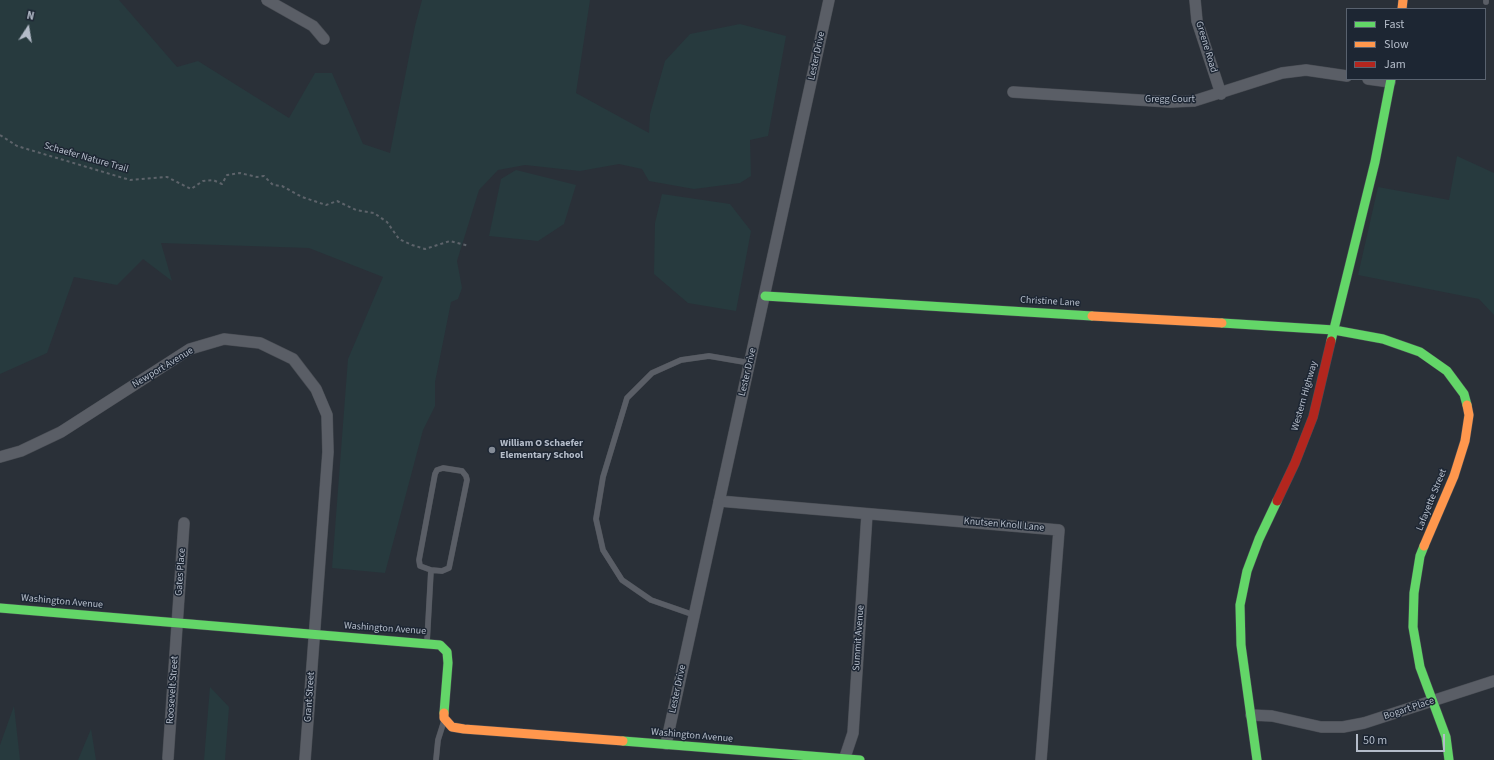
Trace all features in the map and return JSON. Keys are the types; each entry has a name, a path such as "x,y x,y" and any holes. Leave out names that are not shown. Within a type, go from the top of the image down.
{"street":[{"path":"267,0 313,26 324,39"},
{"name":"Lester Drive","path":"666,744 829,0"},
{"name":"Greene Road","path":"1195,0 1197,21 1220,94"},
{"name":"Gregg Court","path":"1013,92 1170,102 1194,101 1220,94 1282,73 1306,70 1346,76"},
{"path":"1379,80 1390,81"},
{"name":"Western Highway","path":"1256,760 1241,645 1240,605 1247,571 1259,540 1295,463 1313,417 1375,162 1390,81"},
{"name":"Christine Lane","path":"765,296 1334,330"},
{"name":"Lafayette Street","path":"1334,330 1383,339 1420,352 1447,371 1464,394 1469,415 1464,441 1454,476 1420,556 1414,593 1413,627 1420,667 1446,737 1449,760"},
{"name":"Newport Avenue","path":"0,457 21,451 61,432 190,349 224,339 260,343 293,359 316,389 327,415 328,452 314,634"},
{"name":"Knutsen Knoll Lane","path":"719,501 1059,530 1041,760"},
{"name":"Summit Avenue","path":"844,759 853,733 867,514"},
{"name":"Gates Place","path":"177,622 184,523"},
{"name":"Washington Avenue","path":"0,608 440,645 446,652 448,663 443,706 444,718 452,727 860,760"},
{"name":"Roosevelt Street","path":"168,758 177,622"},
{"name":"Grant Street","path":"305,760 314,634"},
{"name":"Bogart Place","path":"1251,715 1272,716 1321,727 1343,727 1364,723 1494,682"}],"lane":[{"path":"694,615 651,600 622,580 604,550 596,520 603,477 628,398 652,373 681,360 708,356 750,363"},
{"path":"443,468 462,472 466,476 467,480 449,568 442,571 431,570 420,566 419,560 435,474 437,470 443,468"},
{"path":"427,643 431,570"},
{"path":"436,760 438,740 444,718"}],"path":[{"name":"Schaefer Nature Trail","path":"0,135 17,146 130,180 167,177 191,189 203,181 213,180 222,184 227,175 240,173 257,177 264,176 273,185 282,186 302,197 326,205 337,201 356,210 374,213 387,222 399,239 412,245 425,249 450,241 470,246"}],"green space":[{"path":"0,0 119,0 177,67 198,61 289,118 315,73 332,73 363,144 390,153 415,26 422,0 590,0 576,93 649,133 650,114 665,61 690,34 740,24 786,36 768,136 750,140 751,176 740,183 694,189 649,181 642,169 619,164 580,171 525,165 498,170 479,190 457,261 462,288 458,299 451,302 435,382 435,406 423,430 385,573 332,568 348,359 383,277 309,248 161,243 172,281 143,259 117,285 74,277 47,353 0,374"},
{"path":"1457,156 1494,173 1494,315 1479,299 1358,275 1378,187 1449,200"},
{"path":"516,170 576,185 564,224 538,241 489,236 501,179"},
{"path":"662,194 730,204 751,231 736,311 688,303 654,274 655,223"},
{"path":"210,687 229,707 225,760 204,760"},
{"path":"14,706 20,760 0,760 0,745"},
{"path":"91,729 96,760 78,760"}],"traffic: fast":[{"path":"1331,341 1375,162 1391,80"},
{"path":"765,296 1092,316"},
{"path":"1222,323 1334,330 1383,339 1420,352 1447,371 1464,394 1467,405"},
{"path":"1257,760 1241,645 1240,605 1247,571 1259,539 1277,501"},
{"path":"1424,546 1420,556 1414,593 1413,627 1420,667 1446,737 1449,760"},
{"path":"0,608 440,645 447,652 448,663 444,713"},
{"path":"623,741 860,760"}],"traffic: slow":[{"path":"1402,8 1403,0"},
{"path":"1092,316 1222,323"},
{"path":"1424,546 1454,476 1465,441 1469,415 1467,405"},
{"path":"444,713 444,718 452,727 464,729 623,741"}],"traffic: jam":[{"path":"1277,501 1295,463 1313,417 1331,341"}],"place":[{"name":"William O Schaefer Elementary School","path":"492,450"}]}
